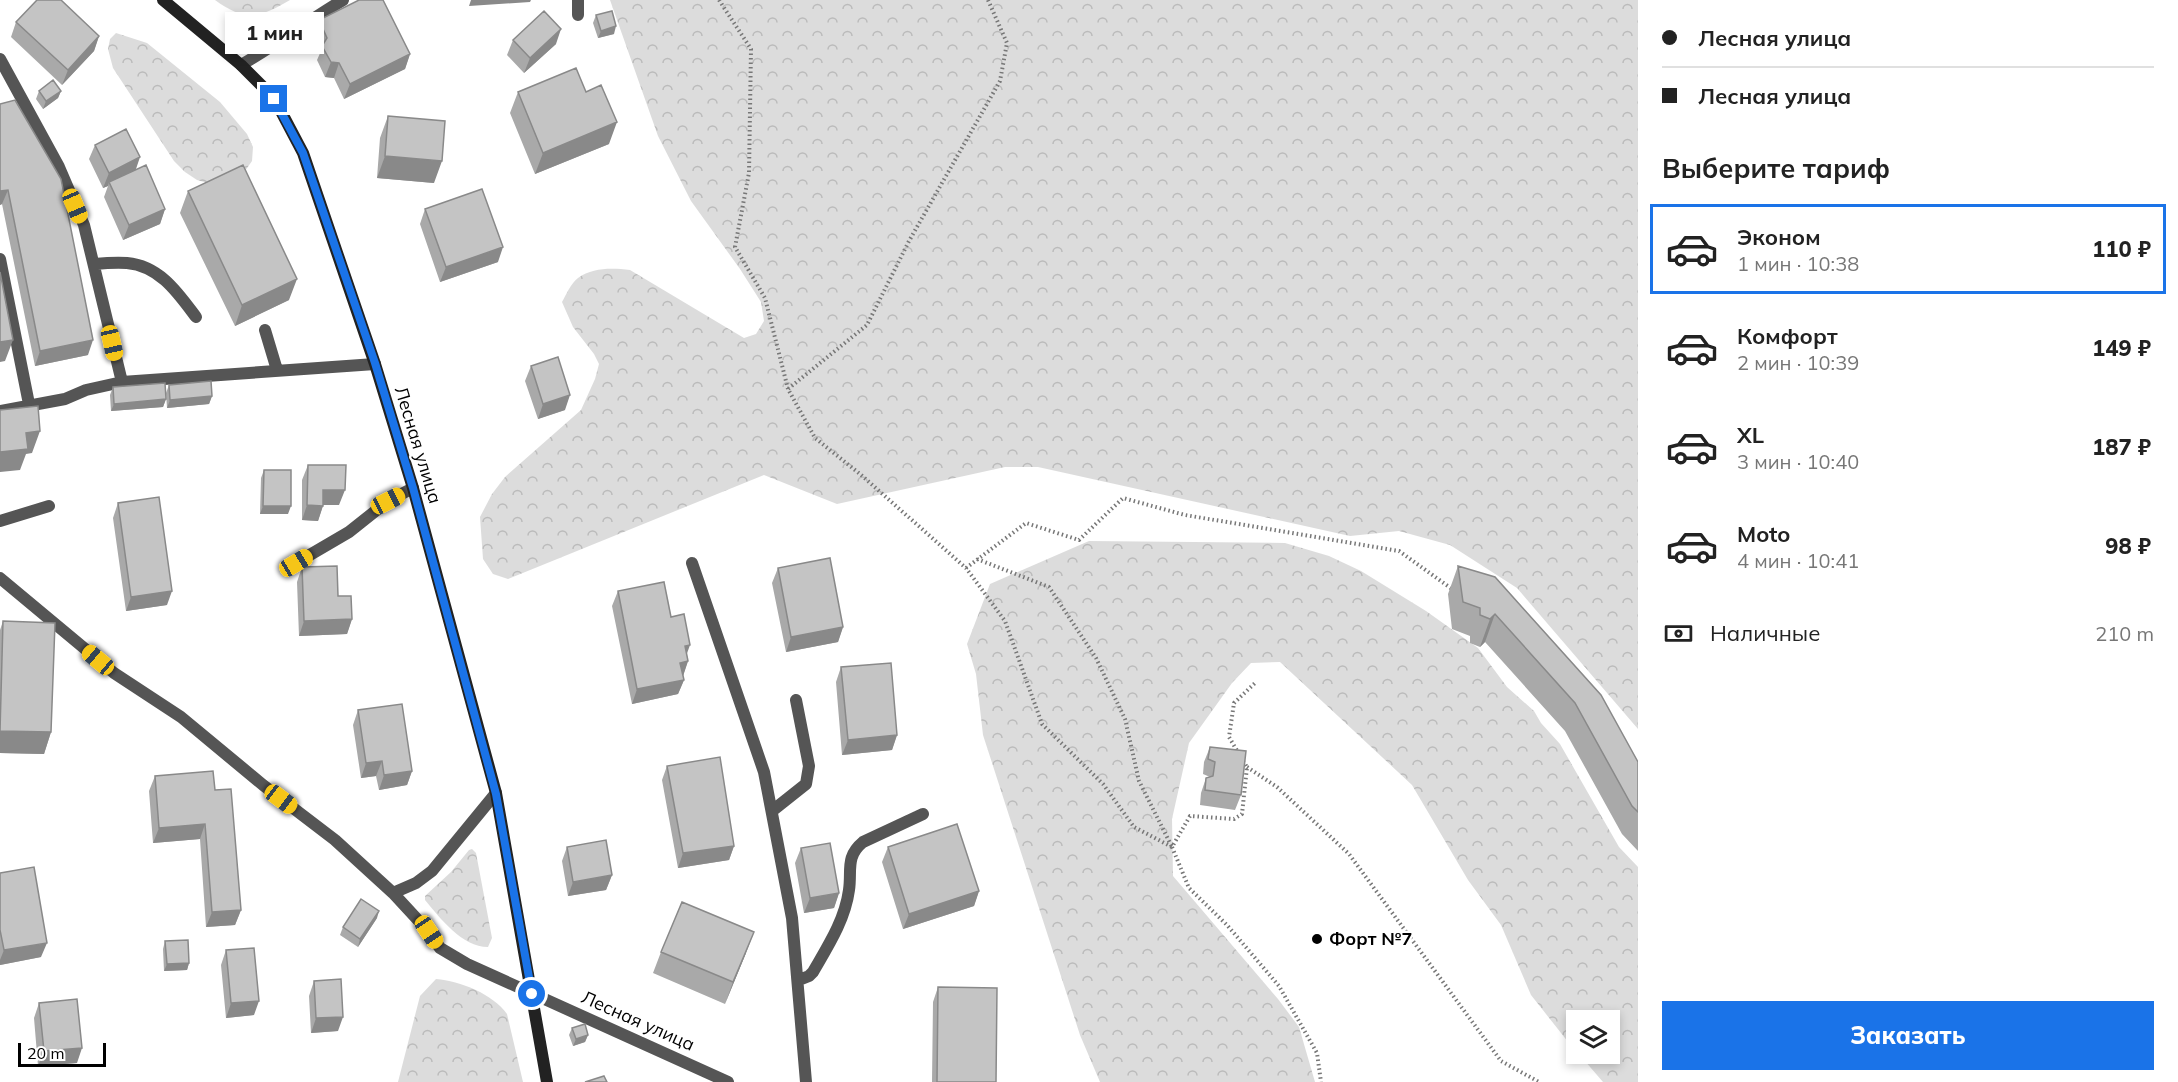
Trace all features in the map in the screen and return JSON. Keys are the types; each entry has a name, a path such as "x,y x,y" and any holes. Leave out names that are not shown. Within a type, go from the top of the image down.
{"main road":[{"name":"Лесная улица","path":"163,0 241,65 274,99 303,153 375,363 413,488 496,794 547,1082"}],"lane":[{"path":"241,65 344,0"},
{"path":"578,0 578,15"},
{"path":"0,58 59,167 84,225 122,382"},
{"path":"0,259 30,404"},
{"path":"94,264 129,263 150,270 170,283 196,317"},
{"path":"265,330 277,370"},
{"path":"0,411 65,399 86,390 122,382 375,363"},
{"path":"296,563 349,532 388,501 413,488"},
{"path":"0,521 49,506"},
{"path":"692,563 764,772 792,918 806,1082"},
{"path":"0,578 114,674 181,717 263,786 334,840 393,893 429,932 440,948 466,964 532,994"},
{"path":"772,811 807,784 809,766 796,700"},
{"path":"393,893 416,884 432,871 496,794"},
{"path":"799,980 813,972 836,932 848,896 850,864 855,849 863,842 923,814"},
{"name":"Лесная улица","path":"532,994 728,1082"}],"path":[{"path":"718,0 750,49 749,173 735,247 765,298 788,389 815,438 860,474 966,568 1005,621 1042,724 1103,784 1134,827 1172,848"},
{"path":"788,389 867,325 909,241 1000,81 1007,43 988,0"},
{"path":"966,568 1026,523 1079,540 1123,498 1185,514 1399,551 1456,592"},
{"path":"977,559 1049,587 1096,658 1125,719 1139,781 1189,888 1227,925 1279,986 1317,1053 1320,1082"},
{"path":"1255,684 1234,703 1229,737 1247,767 1277,787 1349,854 1501,1061 1539,1082"},
{"path":"1172,848 1190,816 1234,819 1242,814 1247,767"}],"green space":[{"path":"215,0 290,0 270,11 252,15 235,12"},
{"path":"610,0 1638,0 1638,729 1517,588 1450,545 1399,531 1350,536 1038,467 1005,467 837,504 764,475 508,579 493,574 483,559 480,517 492,494 505,477 581,410 595,379 599,364 573,327 562,302 575,280 597,270 630,270 744,338 756,334 764,321 761,302 691,201 658,136"},
{"path":"116,33 147,43 220,102 247,134 253,147 252,161 245,171 211,184 197,180 174,161 113,68 108,49 110,39"},
{"path":"1089,541 1285,543 1329,556 1361,571 1426,611 1478,648 1507,687 1534,711 1541,723 1560,744 1619,847 1638,867 1638,1082 1603,1082 1587,1064 1620,1064 1620,1010 1566,1010 1566,1039 1531,995 1501,925 1468,880 1412,785 1280,662 1251,663 1232,683 1189,743 1172,819 1173,876 1278,999 1299,1027 1315,1082 1100,1082 1080,1035 983,735 976,674 967,644 990,584"},
{"path":"472,849 476,853 492,938 488,947 478,946 461,937 425,900 425,896"},
{"path":"436,979 455,982 475,990 493,1000 507,1014 523,1082 398,1082 420,996"}],"building":[{"path":"37,0 61,0 99,36 68,70 16,22"},
{"path":"359,0 383,0 410,54 350,84 339,63 331,62 322,46 327,38 319,20"},
{"path":"544,11 561,29 530,58 513,40"},
{"path":"612,11 616,26 601,31 596,15"},
{"path":"576,68 586,92 601,85 617,122 543,153 518,92"},
{"path":"53,80 61,91 46,101 39,91"},
{"path":"15,100 61,179 93,340 40,351 8,190 0,191 0,104"},
{"path":"388,116 445,121 442,161 385,156"},
{"path":"126,129 140,157 109,173 95,145"},
{"path":"146,165 165,209 129,225 109,182"},
{"path":"243,165 297,279 242,305 188,191"},
{"path":"482,189 503,247 446,267 425,209"},
{"path":"0,272 13,340 0,342"},
{"path":"558,357 570,395 543,404 531,366"},
{"path":"211,381 212,396 170,400 169,385"},
{"path":"165,383 166,399 114,404 113,387"},
{"path":"38,406 40,431 26,433 28,449 0,452 0,410"},
{"path":"308,465 346,465 345,490 323,490 323,506 307,505"},
{"path":"264,470 291,470 291,506 263,506"},
{"path":"159,497 172,591 131,597 118,503"},
{"path":"830,558 843,627 791,637 778,568"},
{"path":"337,566 338,596 351,596 352,619 304,621 302,567"},
{"path":"1458,566 1495,577 1601,695 1638,762 1638,812 1632,806 1575,703 1495,614 1490,619 1480,615 1480,608 1463,602"},
{"path":"664,582 671,617 684,614 690,645 685,646 688,661 680,663 684,680 637,689 618,591"},
{"path":"3,621 55,623 51,732 0,731"},
{"path":"891,663 897,735 848,740 841,667"},
{"path":"402,704 412,771 384,775 382,761 366,763 358,710"},
{"path":"1210,747 1246,751 1241,795 1205,790 1206,778 1213,776 1215,762 1208,759"},
{"path":"720,757 734,846 683,853 667,766"},
{"path":"213,771 215,790 231,789 241,910 212,912 205,824 159,828 155,776"},
{"path":"957,824 979,891 909,914 888,847"},
{"path":"606,840 612,875 573,882 567,847"},
{"path":"830,843 839,893 810,898 801,848"},
{"path":"34,867 47,943 4,950 0,930 0,873"},
{"path":"361,899 379,911 360,939 343,927"},
{"path":"682,902 754,932 733,982 661,952"},
{"path":"188,940 189,963 167,964 165,941"},
{"path":"254,948 259,1001 231,1003 226,950"},
{"path":"341,979 343,1017 316,1018 314,981"},
{"path":"938,987 997,988 996,1082 937,1082"},
{"path":"77,999 82,1048 44,1051 39,1003"},
{"path":"585,1024 588,1035 576,1039 572,1028"},
{"path":"604,1076 607,1082 585,1082"}],"place":[{"name":"Форт №7","path":"1317,939"}],"route":[{"path":"274,99 303,153 375,363 413,488 496,794 532,994"}]}
